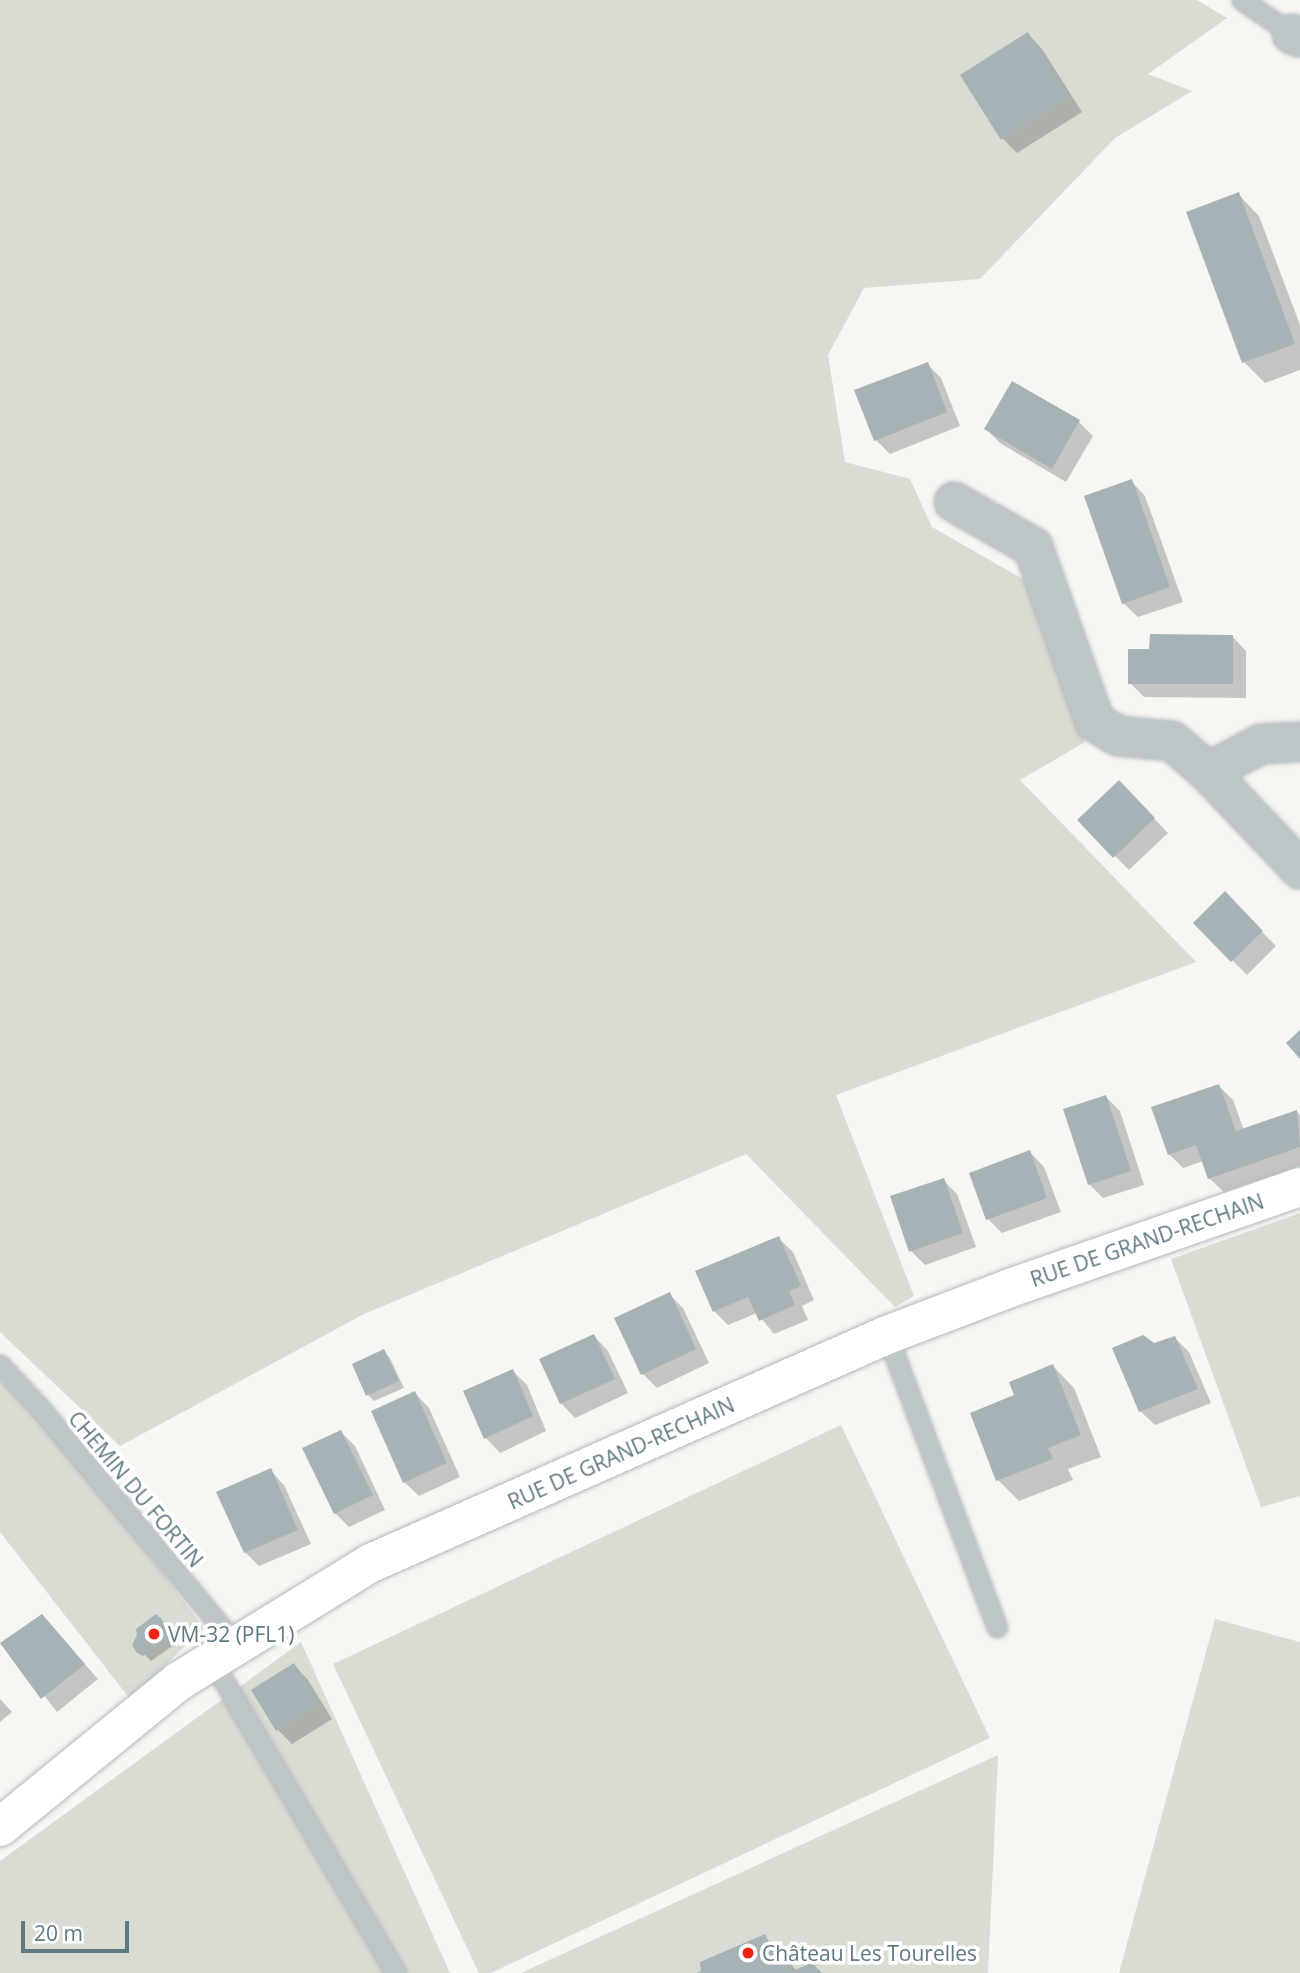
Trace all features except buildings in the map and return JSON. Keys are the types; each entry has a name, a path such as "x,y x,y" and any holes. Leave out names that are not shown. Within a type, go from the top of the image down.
{"street":[{"path":"954,502 1033,547 1096,722 1118,736 1172,741 1208,772 1300,869"},
{"path":"1208,772 1261,744 1300,742"},
{"name":"RUE DE GRAND-RECHAIN","path":"0,1826 179,1681 371,1563 887,1335 1300,1187"}],"lane":[{"path":"1242,0 1296,35"},
{"path":"887,1335 997,1627"},
{"name":"CHEMIN DU FORTIN","path":"0,1365 40,1408 224,1652 396,1973"}],"shaded area":[{"path":"0,0 1197,0 1227,18 1148,74 1192,91 1115,138 980,279 864,288 828,355 845,462 910,479 932,527 1030,583 1085,742 1020,780 1196,962 836,1095 914,1296 895,1307 746,1154 364,1314 120,1446 0,1332"},
{"path":"1300,1213 1300,1496 1261,1507 1171,1259"},
{"path":"0,1381 50,1426 204,1628 130,1699 0,1532"},
{"path":"841,1425 990,1738 491,1973 479,1973 333,1664"},
{"path":"1215,1619 1300,1642 1300,1973 1119,1973"},
{"path":"301,1642 450,1973 0,1973 0,1861"},
{"path":"998,1755 988,1973 521,1973"}],"place":[{"name":"VM-32 (PFL1)","path":"154,1634"},
{"name":"Château Les Tourelles","path":"748,1953"}]}
